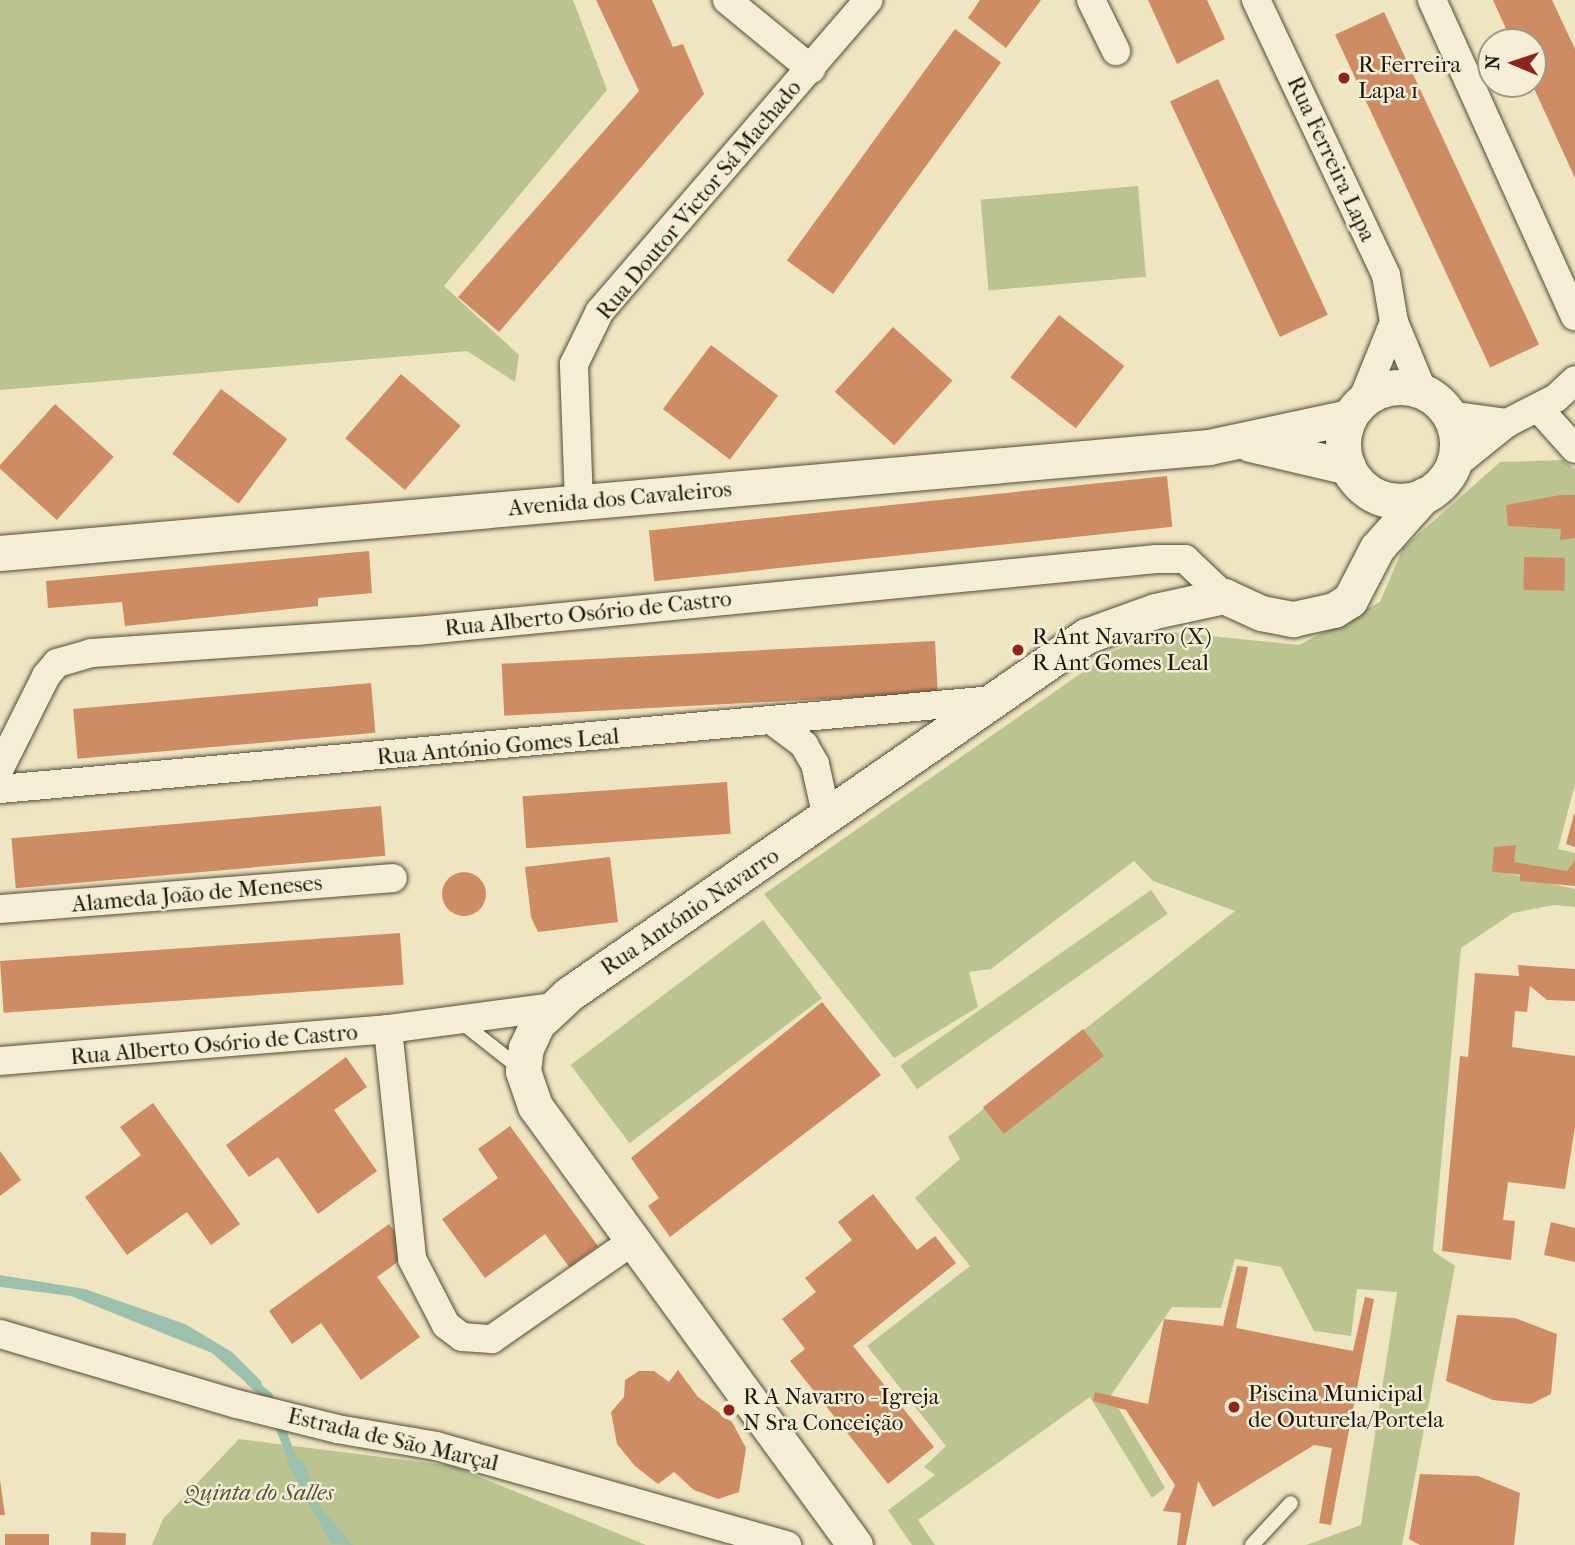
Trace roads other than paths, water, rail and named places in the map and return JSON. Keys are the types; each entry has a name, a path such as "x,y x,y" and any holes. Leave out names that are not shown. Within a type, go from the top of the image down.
{"street":[{"path":"727,0 811,69"},
{"name":"Rua Doutor Victor Sá Machado","path":"579,503 574,364 600,310 868,0"},
{"path":"1091,0 1116,51"},
{"name":"Rua Ferreira Lapa","path":"1256,0 1386,275 1394,322 1436,403"},
{"path":"1432,0 1575,316"},
{"path":"1394,322 1355,409 1343,450 1348,467 1371,493 1388,500 1424,495"},
{"path":"1355,409 1391,387 1507,423"},
{"path":"1224,597 1261,613 1293,619 1314,617 1349,600 1377,548 1451,468 1507,423 1562,397 1575,449"},
{"path":"1436,403 1456,432 1451,468"},
{"name":"Avenida dos Cavaleiros","path":"0,553 1240,442 1355,409"},
{"name":"Avenida dos Cavaleiros","path":"1240,442 1348,467"},
{"path":"1371,493 1377,548"},
{"name":"Rua Alberto Osório de Castro","path":"0,768 46,676 57,663 91,653 416,631 1157,559 1185,559 1224,597"},
{"name":"Rua António Navarro","path":"523,1071 526,1048 537,1024 552,1007 1086,636 1155,611 1224,597"},
{"name":"Rua António Gomes Leal","path":"0,789 774,722 996,700"},
{"path":"774,722 804,745 815,764 827,818"},
{"name":"Alameda João de Meneses","path":"0,909 393,878"},
{"name":"Rua Alberto Osório de Castro","path":"0,1061 388,1030 552,1007"},
{"path":"388,1030 412,1259 446,1325 462,1337 492,1339 633,1241"},
{"path":"523,1071 535,1105 855,1545"},
{"name":"Estrada de São Marçal","path":"0,1334 237,1404 337,1429 436,1446 787,1545"}],"lane":[{"path":"460,1021 523,1071"},
{"path":"1252,1545 1291,1503"}],"waterway":[{"path":"250,1381 268,1396 272,1407"},
{"path":"277,1420 296,1469"}],"place":[{"name":"R Ferreira Lapa 1","path":"1344,78"},
{"name":"R Ant Navarro (X) R Ant Gomes Leal","path":"1018,650"},
{"name":"Piscina Municipal de Outurela/Portela","path":"1234,1407"},
{"name":"R A Navarro - Igreja N Sra Conceição","path":"729,1410"}],"park label":[{"name":"Quinta do Salles","path":"259,1493"}]}
